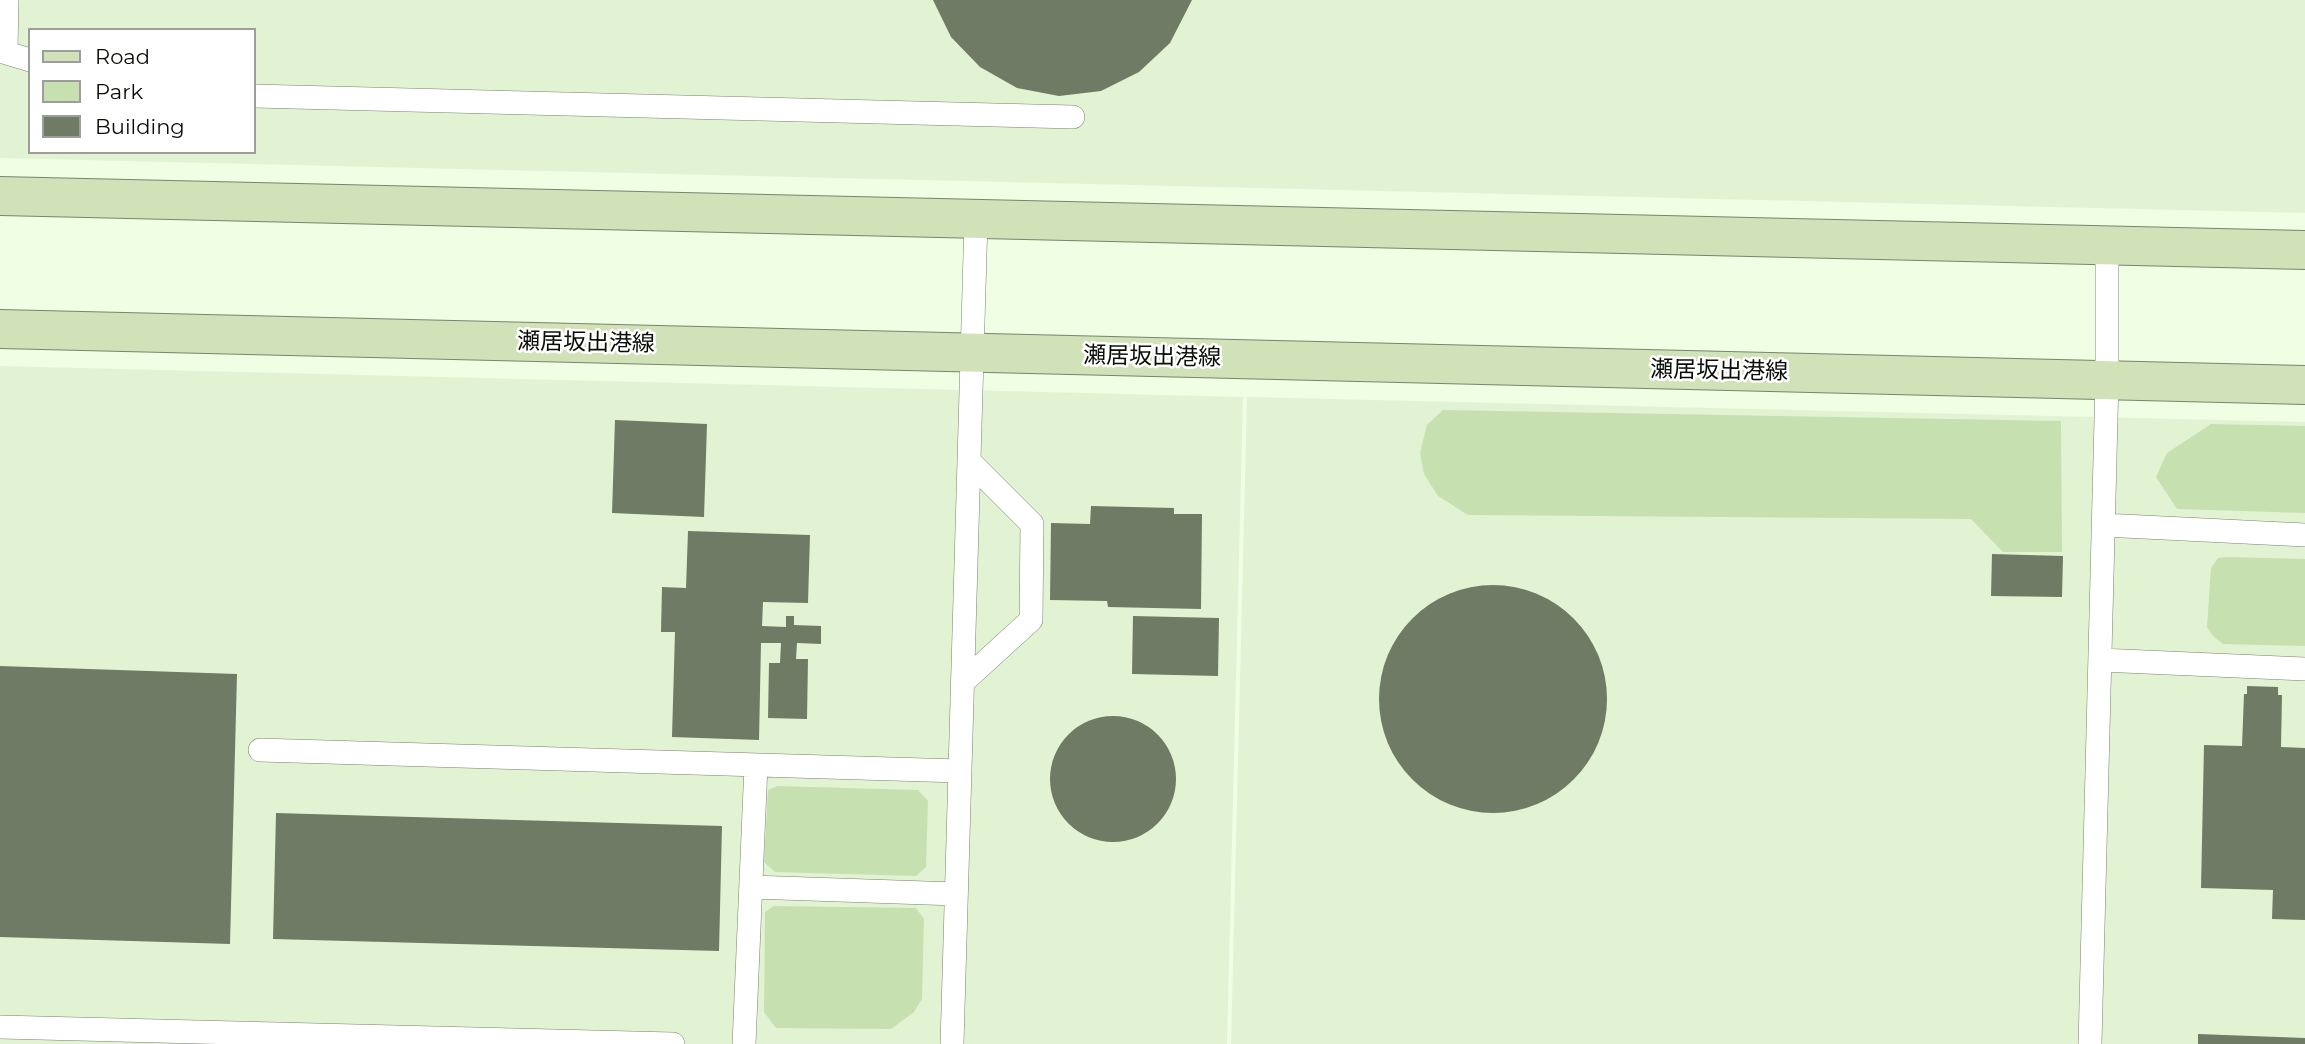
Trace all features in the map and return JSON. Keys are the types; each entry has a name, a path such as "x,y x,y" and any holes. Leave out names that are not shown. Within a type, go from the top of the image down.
{"main road":[{"path":"0,196 2305,250"},
{"name":"瀬居坂出港線","path":"0,329 2305,385"}],"lane":[{"path":"7,0 3,51 28,59"},
{"path":"256,96 1073,117"},
{"path":"952,1044 976,220"},
{"path":"2090,1044 2107,380 2107,246"},
{"path":"962,683 1031,620 1032,524 969,461"},
{"path":"2103,526 2305,535"},
{"path":"2100,660 2305,669"},
{"path":"260,750 959,771"},
{"path":"744,1044 756,765"},
{"path":"751,887 956,894"},
{"path":"0,1027 673,1044"}],"shaded area":[{"path":"0,0 2305,0 2305,213 0,158"},
{"path":"0,366 1243,397 1227,1044 0,1044"},
{"path":"1247,397 2305,422 2305,1044 1231,1044"}],"green space":[{"path":"1443,410 2061,421 2062,552 2003,552 1971,519 1468,515 1438,496 1424,474 1420,453 1427,425"},
{"path":"2211,424 2305,426 2305,513 2177,509 2156,477 2167,453"},
{"path":"2218,558 2305,559 2305,646 2223,644 2213,636 2207,627 2211,568"},
{"path":"777,786 918,790 928,801 926,867 916,876 775,872 764,862 768,790"},
{"path":"774,906 916,908 924,919 922,999 914,1012 891,1029 776,1028 764,1012 765,912"}],"building":[{"path":"933,0 1192,0 1170,43 1139,72 1101,91 1059,96 1017,88 980,67 951,37"},
{"path":"615,420 707,424 704,517 612,513"},
{"path":"1091,506 1174,508 1174,514 1202,514 1201,609 1108,607 1107,601 1050,600 1051,523 1090,524"},
{"path":"688,531 810,535 808,603 763,602 762,626 786,627 786,616 794,616 794,625 821,626 821,644 797,643 796,659 808,659 807,719 768,718 769,663 780,663 781,643 761,643 759,740 672,737 675,632 661,632 662,587 686,588"},
{"path":"1992,554 2063,556 2062,597 1991,596"},
{"path":"1482,585 1504,585 1547,598 1574,618 1594,645 1605,677 1605,721 1594,753 1574,780 1547,800 1526,808 1504,813 1482,813 1439,800 1412,780 1392,753 1384,732 1379,710 1379,688 1392,645 1412,618 1439,598 1460,590"},
{"path":"1133,616 1219,618 1218,676 1132,674"},
{"path":"0,666 237,674 230,944 0,937"},
{"path":"2247,686 2278,687 2278,695 2282,695 2281,747 2305,748 2305,920 2272,919 2273,890 2201,888 2204,745 2242,746 2244,694 2247,694"},
{"path":"1113,716 1137,721 1158,734 1171,755 1176,779 1171,803 1158,824 1137,837 1113,842 1089,837 1068,824 1055,803 1050,779 1055,755 1068,734 1089,721"},
{"path":"276,813 722,826 719,951 273,939"},
{"path":"2198,1034 2305,1038 2305,1044 2198,1044"}]}
